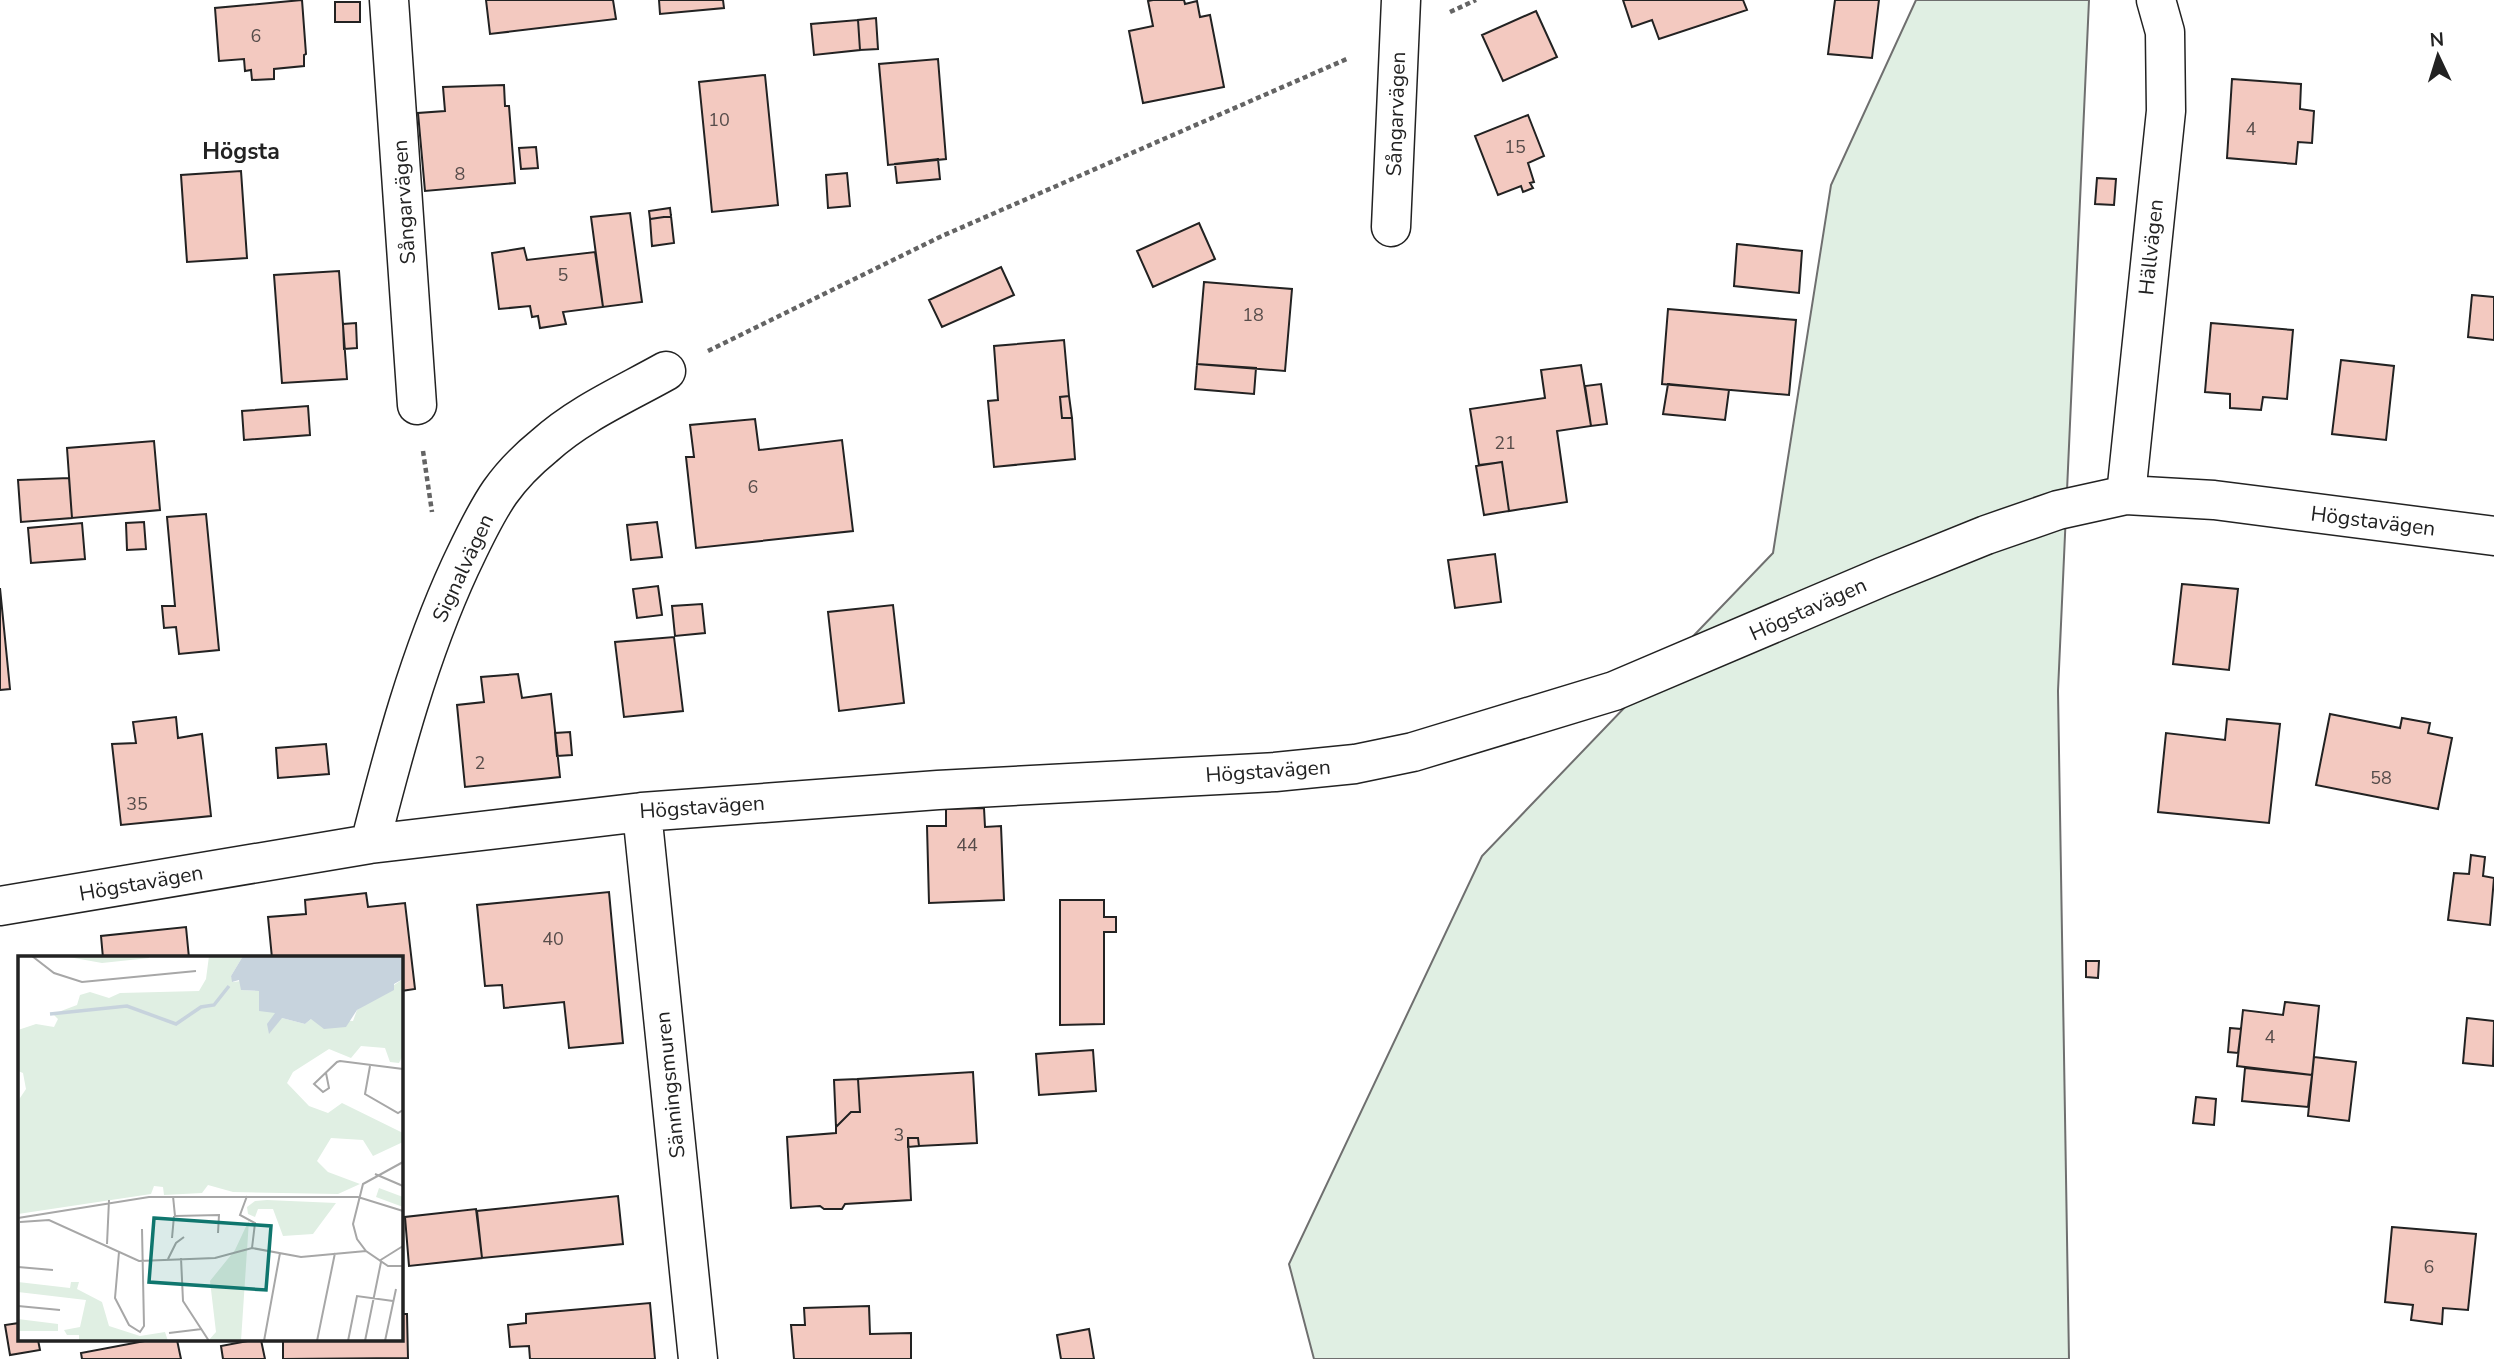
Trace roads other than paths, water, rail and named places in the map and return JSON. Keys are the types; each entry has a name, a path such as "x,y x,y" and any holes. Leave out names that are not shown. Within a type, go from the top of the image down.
{"street":[{"name":"Sångarvägen","path":"389,0 417,405"},
{"name":"Hällvägen","path":"2126,495 2166,111 2165,32 2156,0"},
{"name":"Sångarvägen","path":"1391,227 1400,18"},
{"name":"Signalvägen","path":"370,844 401,724 432,634 479,527 500,491 545,444 570,425 666,371"},
{"name":"Högstavägen","path":"0,906 370,844 642,811 938,790 1275,772 1356,764 1413,752 1615,691 1986,535 2058,510 2126,495 2214,500 2494,537"},
{"name":"Sänningsmuren","path":"642,811 698,1359"}],"district":[{"name":"Högsta","path":"241,151"}]}
